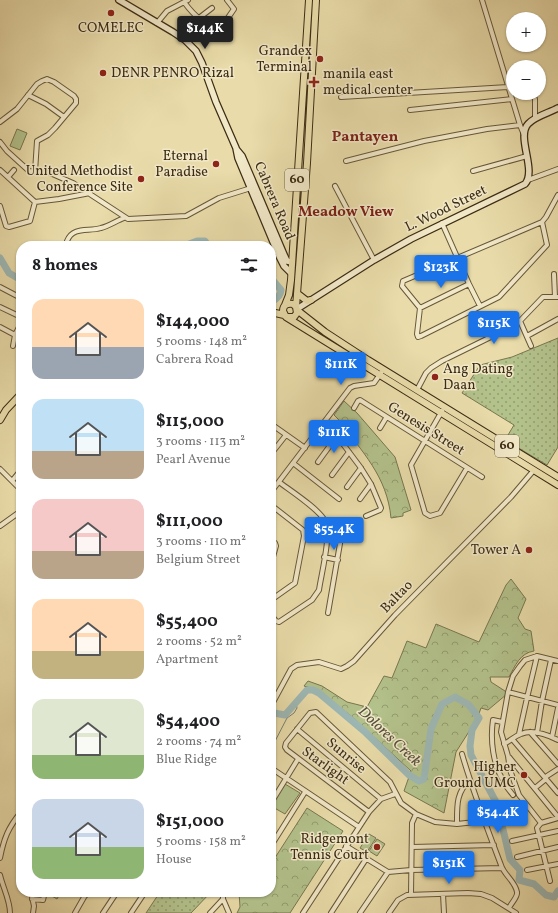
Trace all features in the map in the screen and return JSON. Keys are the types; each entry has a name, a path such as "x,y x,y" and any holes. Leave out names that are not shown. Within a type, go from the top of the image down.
{"main road":[{"name":"Cabrera Road","path":"118,0 184,40 196,51 202,63 218,108 236,148 238,158 287,261 292,262"},
{"name":"60","path":"286,316 283,311 289,295 292,262 309,0"},
{"name":"60","path":"297,309 316,0"},
{"path":"306,40 314,40"},
{"path":"528,180 529,172 524,134 526,126 535,119 558,108"},
{"path":"301,110 310,110"},
{"name":"L. Wood Street","path":"297,309 374,260 442,223 522,186 528,180"},
{"name":"Cabrera Road","path":"253,187 274,241"},
{"name":"Cabrera Road","path":"276,246 284,266 291,273"},
{"path":"289,295 293,299 298,295 307,301 310,300"},
{"name":"60","path":"276,310 290,303 325,332 382,372 416,390 443,410"},
{"path":"286,316 294,317 297,309"},
{"name":"60","path":"276,313 286,316 382,372 536,468 558,485"},
{"path":"1,415 16,399"},
{"name":"60","path":"536,468 558,478"}],"street":[{"path":"157,23 167,11 186,1 199,18 209,24 221,28 234,9 227,0"},
{"path":"482,0 506,80"},
{"path":"199,18 212,8"},
{"path":"0,122 17,109 42,80 47,79 54,82 74,96 76,103 48,135 37,141 35,172"},
{"path":"341,97 506,87"},
{"path":"28,95 46,104 64,117"},
{"path":"410,110 506,100"},
{"path":"512,100 524,134"},
{"path":"535,100 535,119"},
{"path":"346,161 424,142 487,129 520,125"},
{"path":"0,142 7,151 28,171 50,173 73,183 90,193 124,218 131,219 183,216 219,198 253,187"},
{"path":"473,171 527,156"},
{"path":"528,180 558,169"},
{"path":"0,170 35,202 90,193"},
{"path":"8,177 14,170"},
{"path":"335,186 374,260"},
{"path":"542,222 548,243 499,297 422,336 418,336 420,308 402,286 403,281 542,222 558,195"},
{"path":"0,206 6,226 9,227 31,220 35,202"},
{"path":"67,241 69,236 78,230 95,230 103,228 124,218"},
{"path":"442,223 480,306"},
{"path":"416,390 426,373 431,368 520,321 540,299 546,297 557,297 554,274"},
{"path":"420,308 469,284"},
{"path":"0,287 16,295"},
{"path":"0,307 16,315"},
{"path":"527,336 558,319"},
{"path":"520,321 531,346"},
{"path":"0,327 15,335 13,346"},
{"path":"276,486 350,388 374,383 382,372"},
{"name":"Genesis Street","path":"354,408 358,401 482,477"},
{"path":"443,410 411,465 425,513 429,516 440,513 467,468"},
{"path":"380,428 386,418"},
{"path":"324,423 337,436 371,484 381,508 380,510 366,516"},
{"path":"276,428 305,448"},
{"path":"276,448 286,435"},
{"path":"318,462 337,436"},
{"path":"332,475 349,452"},
{"path":"293,463 339,499"},
{"path":"347,487 361,468"},
{"name":"Baltao","path":"276,697 291,670 297,665 319,662 341,669 354,661 395,615 511,497 536,468"},
{"path":"0,469 16,485"},
{"path":"12,481 16,476"},
{"path":"276,621 279,622 316,596 319,590 328,528 321,514 279,482"},
{"path":"360,499 371,484"},
{"path":"276,509 303,530 304,536 295,583 276,596"},
{"path":"0,526 16,515"},
{"path":"328,613 342,532 352,525"},
{"path":"324,557 338,560"},
{"path":"520,734 537,656"},
{"path":"541,823 519,795 510,770 508,756 501,732 502,722 513,676 525,660 537,656 558,661"},
{"path":"537,733 551,660"},
{"path":"508,692 558,705"},
{"path":"552,737 558,708"},
{"name":"Starlight","path":"369,812 298,759 285,747 286,743 310,713 316,712 390,782 396,794"},
{"path":"502,722 493,720 491,729 492,742 498,767 504,782 513,795"},
{"name":"Sunrise","path":"298,729 381,799"},
{"path":"504,744 513,740 520,734 530,732 552,737 558,740"},
{"path":"530,732 558,764"},
{"path":"513,740 547,778 558,793"},
{"path":"462,754 484,821 502,868 517,892 509,908"},
{"path":"508,756 558,817 541,823 537,828 550,881"},
{"path":"276,795 298,759"},
{"path":"535,788 558,770"},
{"path":"276,771 359,827"},
{"path":"457,824 457,806 459,795 463,786 470,780"},
{"path":"276,838 305,792"},
{"path":"303,913 369,812 381,799 396,794 401,803 416,814 435,822 457,824 484,821"},
{"path":"412,894 412,823 416,814"},
{"path":"0,858 2,842 11,824 16,818"},
{"path":"512,841 558,831"},
{"path":"412,847 494,845"},
{"path":"346,846 388,872 502,868"},
{"path":"517,857 558,847"},
{"path":"331,913 366,859"},
{"path":"527,870 558,864"},
{"path":"360,913 388,872"},
{"path":"0,875 2,887 8,900 10,913"},
{"path":"389,913 398,900 406,895 468,893 481,894 516,913"},
{"path":"444,894 444,913"},
{"path":"32,897 33,913"},
{"path":"78,912 85,897"},
{"path":"103,913 114,897"},
{"path":"131,913 142,897"},
{"path":"210,913 223,899 229,913"}],"green space":[{"path":"17,129 27,133 20,150 10,146"},
{"path":"558,338 558,447 547,465 505,440 514,425 462,393 480,365 512,357"},
{"path":"344,401 357,413 395,457 411,510 403,513 403,516 391,518 389,503 379,477 372,465 334,415"},
{"path":"511,579 526,599 518,618 525,629 531,631 534,651 525,654 522,657 516,664 509,677 490,677 491,682 507,694 488,710 481,708 477,719 456,752 444,813 404,791 411,771 350,715 317,690 304,686 308,681 322,686 347,702 367,707 384,676 392,678 407,641 426,648 436,624 479,642 506,585"},
{"path":"285,784 300,793 285,814 276,809 276,798"},
{"path":"307,808 343,831 290,913 237,913 240,907 239,897 276,897 276,856"},
{"path":"369,834 376,838 367,852 360,848"},
{"name":"Ridgemont Tennis Court","path":"377,839 385,844 377,856 369,851"},
{"path":"157,897 206,897 191,913 146,913"}],"waterway":[{"name":"Dolores Creek","path":"197,241 205,241"},
{"name":"Dolores Creek","path":"0,258 9,273 16,277"},
{"name":"Dolores Creek","path":"276,284 281,290 276,299"},
{"name":"Dolores Creek","path":"276,713 285,715 307,690 313,690 319,693 364,731 409,775 419,781 424,779 431,729 442,704 455,697 469,705 479,718 472,730 470,746 471,755 497,804 510,859 520,870 519,880 534,884 546,895 554,897 558,891"},
{"path":"276,739 287,718 294,713 297,708 296,702"}],"place":[{"name":"COMELEC","path":"111,13"},
{"name":"Grandex Terminal","path":"320,59"},
{"name":"DENR PENRO Rizal","path":"103,73"},
{"name":"manila east medical center","path":"314,82"},
{"name":"Eternal Paradise","path":"216,164"},
{"name":"United Methodist Conference Site","path":"141,179"},
{"name":"Ang Dating Daan","path":"435,377"},
{"name":"Tower A","path":"529,550"},
{"name":"Higher Ground UMC","path":"524,775"},
{"name":"Ridgemont Tennis Court","path":"377,847"}],"district":[{"name":"Pantayen","path":"365,137"},
{"name":"Meadow View","path":"346,212"}]}
